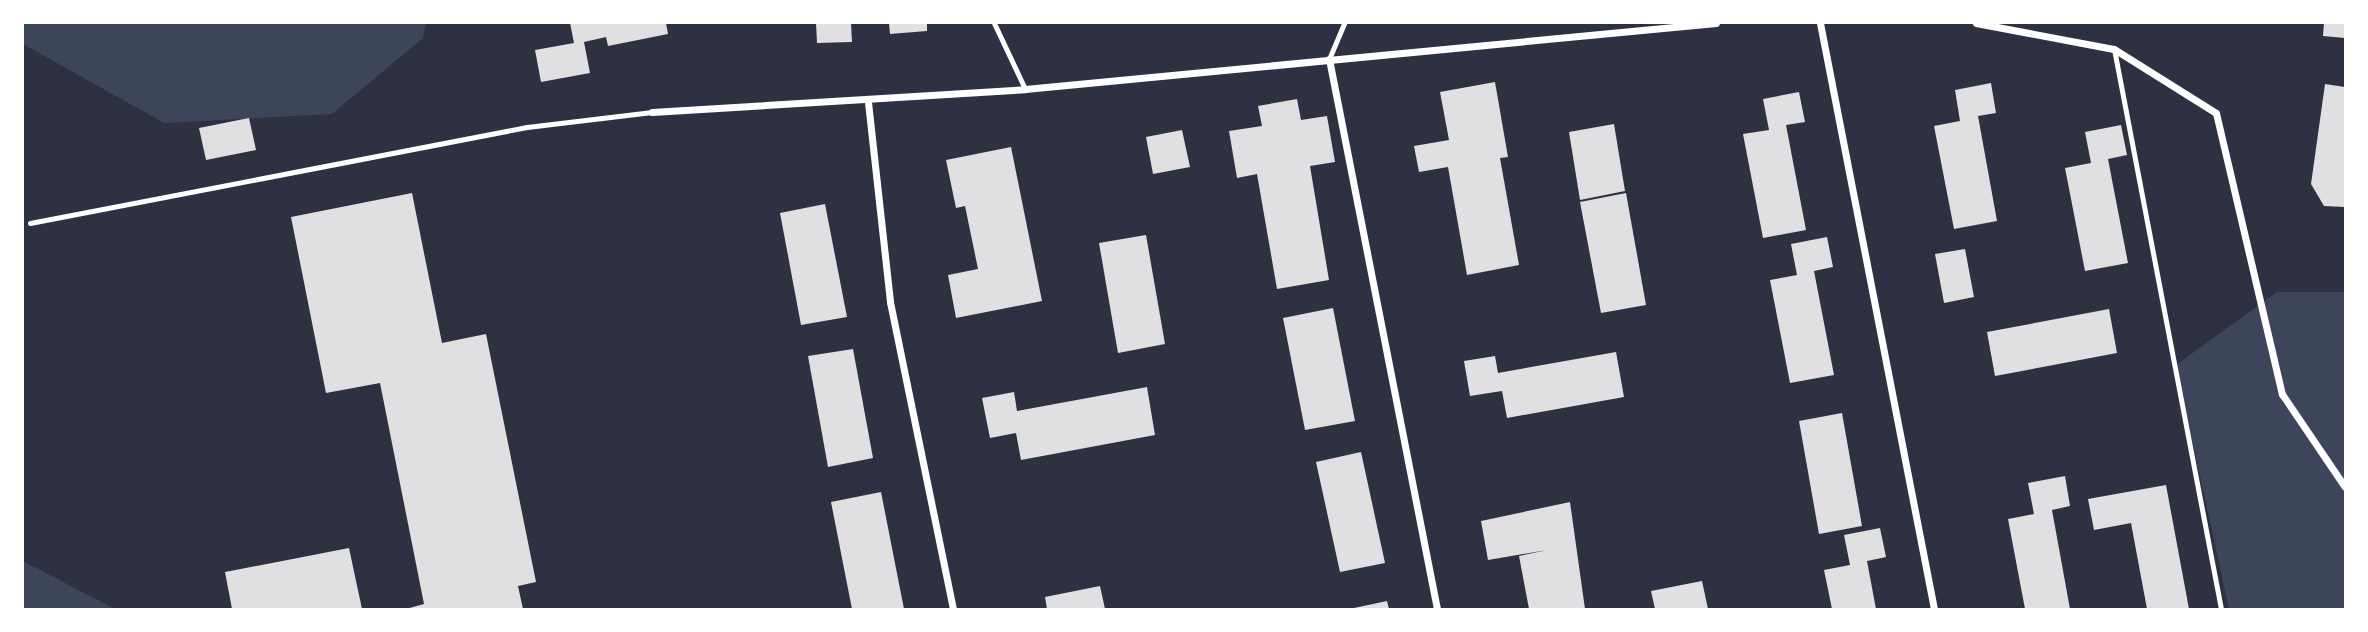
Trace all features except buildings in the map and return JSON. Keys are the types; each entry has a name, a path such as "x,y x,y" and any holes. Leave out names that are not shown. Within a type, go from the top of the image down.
{"street":[{"path":"652,112 868,102 1025,89 1716,23"},
{"path":"1820,23 1934,609"},
{"path":"1976,23 2114,49 2216,113 2282,394 2345,488"},
{"path":"1329,59 1437,609"},
{"path":"868,102 890,302 953,609"}],"lane":[{"path":"993,23 1025,89"},
{"path":"1329,59 1344,23"},
{"path":"2114,49 2221,609"},
{"path":"30,223 527,127 652,112"}],"shaded area":[{"path":"23,23 426,23 423,38 332,114 164,123 23,44"},
{"path":"2277,292 2345,292 2345,609 2229,609 2176,365"},
{"path":"23,561 115,609 23,609"}]}
